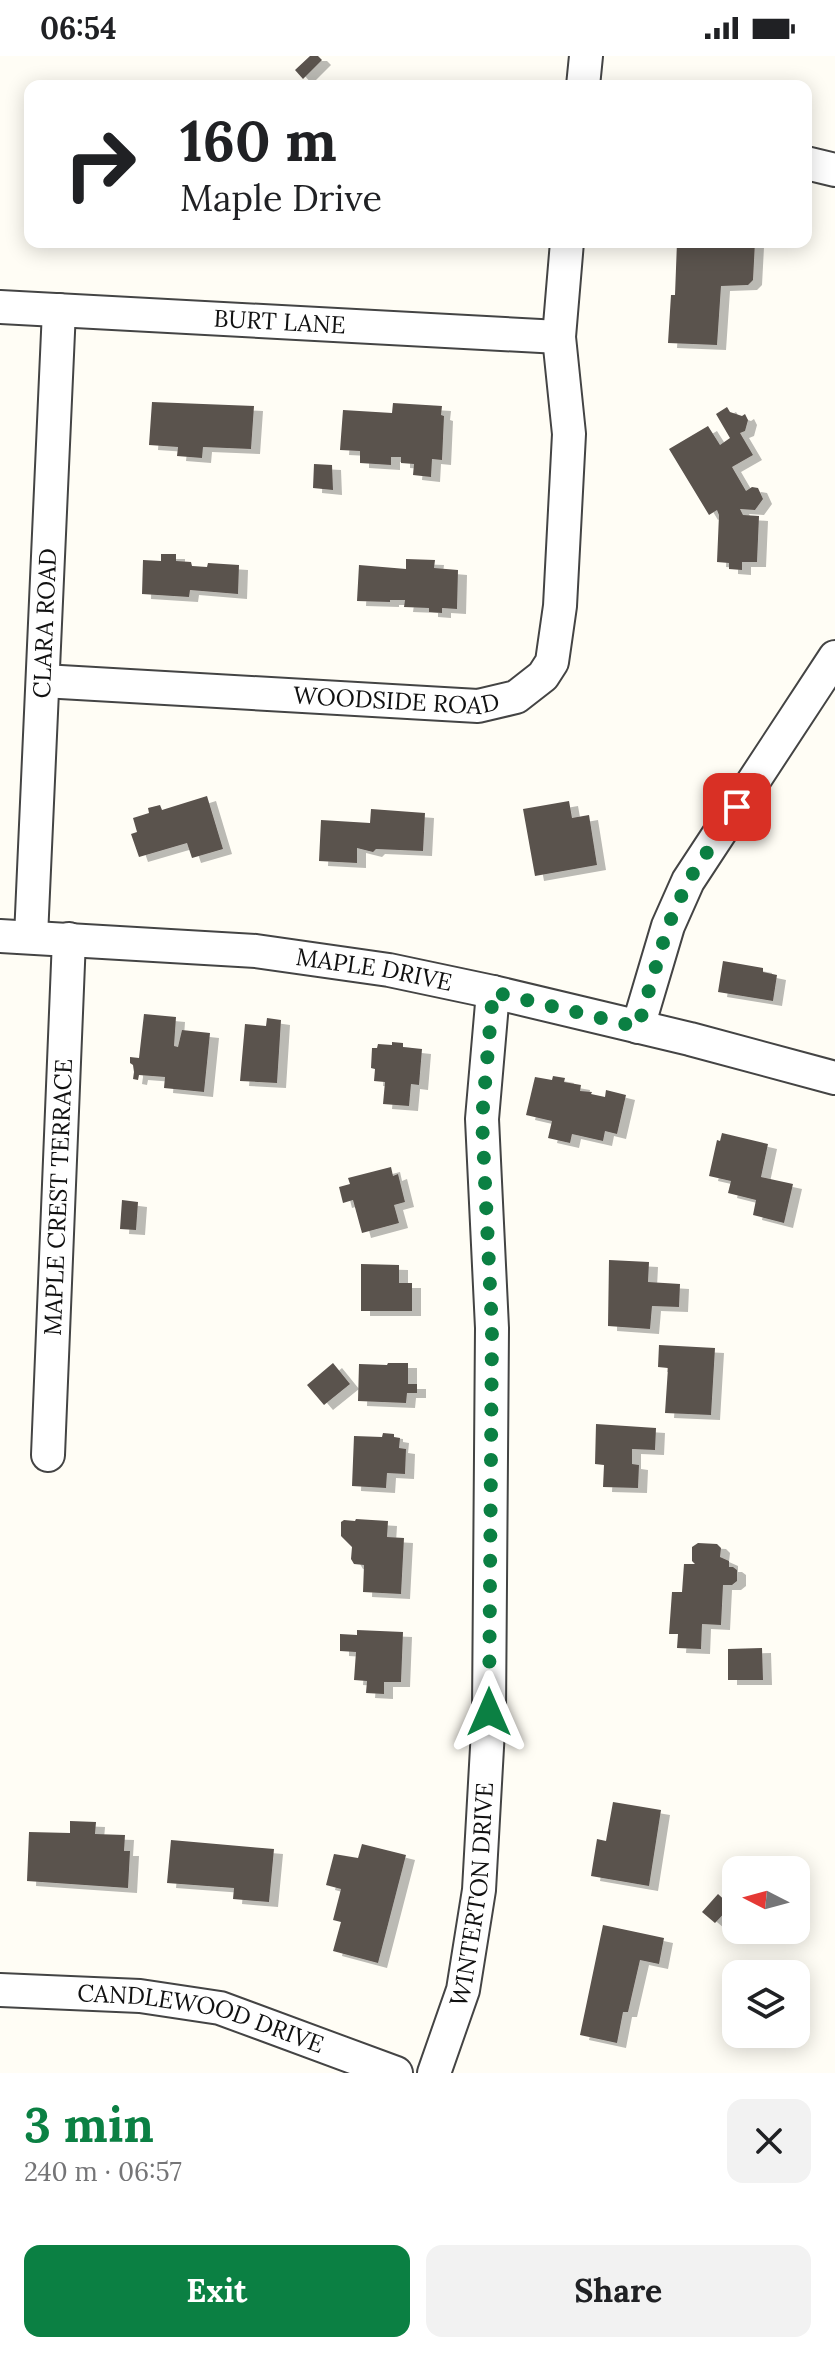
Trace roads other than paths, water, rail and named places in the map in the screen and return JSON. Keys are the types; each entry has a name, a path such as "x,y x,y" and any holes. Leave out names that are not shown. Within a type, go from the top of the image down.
{"street":[{"path":"584,80 586,56"},
{"path":"812,164 835,170"},
{"name":"WOODSIDE ROAD","path":"43,681 478,706 516,697 543,676 552,662 560,606 569,434 559,337 566,248"},
{"name":"BURT LANE","path":"0,307 559,337"},
{"name":"CLARA ROAD","path":"15,937 43,681 59,310"},
{"path":"638,1027 668,926 688,881 835,657"},
{"name":"MAPLE DRIVE","path":"15,937 256,951 389,970 638,1027 835,1078"},
{"name":"MAPLE CREST TERRACE","path":"48,1455 69,939"},
{"name":"WINTERTON DRIVE","path":"434,2073 463,1990 479,1890 489,1712 492,1328 482,1119 493,992"},
{"name":"CANDLEWOOD DRIVE","path":"0,1990 140,1996 220,2008 396,2073"}]}
